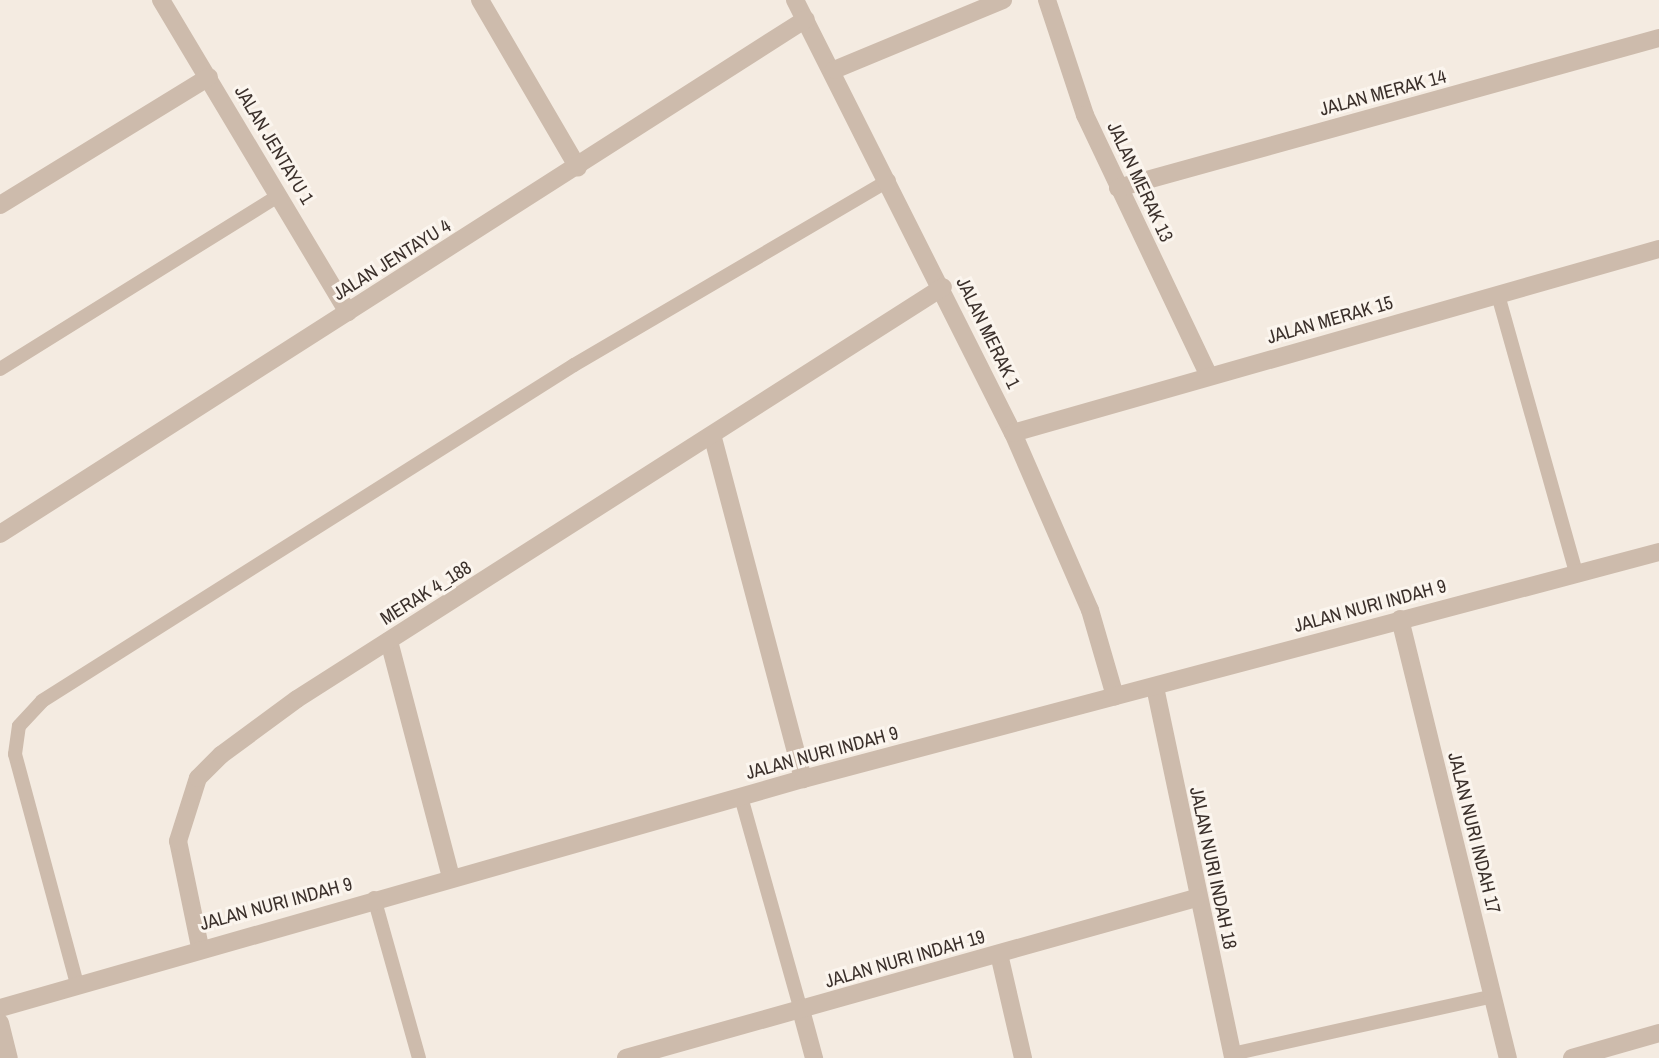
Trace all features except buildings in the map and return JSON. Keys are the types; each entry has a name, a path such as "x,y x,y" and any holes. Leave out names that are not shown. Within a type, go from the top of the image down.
{"street":[{"name":"JALAN JENTAYU 1","path":"161,0 209,76 348,312"},
{"path":"480,0 578,167"},
{"name":"JALAN MERAK 1","path":"795,0 834,70 1013,433 1090,610 1115,696"},
{"path":"834,70 1003,0"},
{"name":"JALAN MERAK 13","path":"1047,0 1059,46 1118,188 1209,376"},
{"name":"JALAN JENTAYU 4","path":"0,534 806,19"},
{"name":"JALAN MERAK 14","path":"1118,188 1659,38"},
{"path":"0,205 209,76"},
{"name":"JALAN MERAK 15","path":"1013,433 1659,250"},
{"name":"MERAK 4_188","path":"200,947 182,881 178,841 183,807 198,778 221,755 389,641 713,438 943,287"},
{"path":"713,438 803,779"},
{"name":"JALAN NURI INDAH 9","path":"0,1007 200,947 803,779 1659,552"},
{"name":"JALAN NURI INDAH 17","path":"1400,619 1508,1058"},
{"path":"389,641 451,877"},
{"name":"JALAN NURI INDAH 18","path":"1155,687 1196,898 1233,1056"},
{"name":"JALAN NURI INDAH 19","path":"626,1058 1196,898"},
{"path":"999,954 1023,1058"},
{"path":"801,1010 814,1058"},
{"path":"0,1023 9,1058"},
{"path":"1572,1058 1659,1033"}],"lane":[{"path":"78,984 15,754 19,726 41,701 574,365 889,180"},
{"path":"0,369 279,195"},
{"path":"1498,295 1576,573"},
{"path":"741,797 801,1010"},
{"path":"374,898 419,1058"},
{"path":"1233,1056 1493,996"}]}
